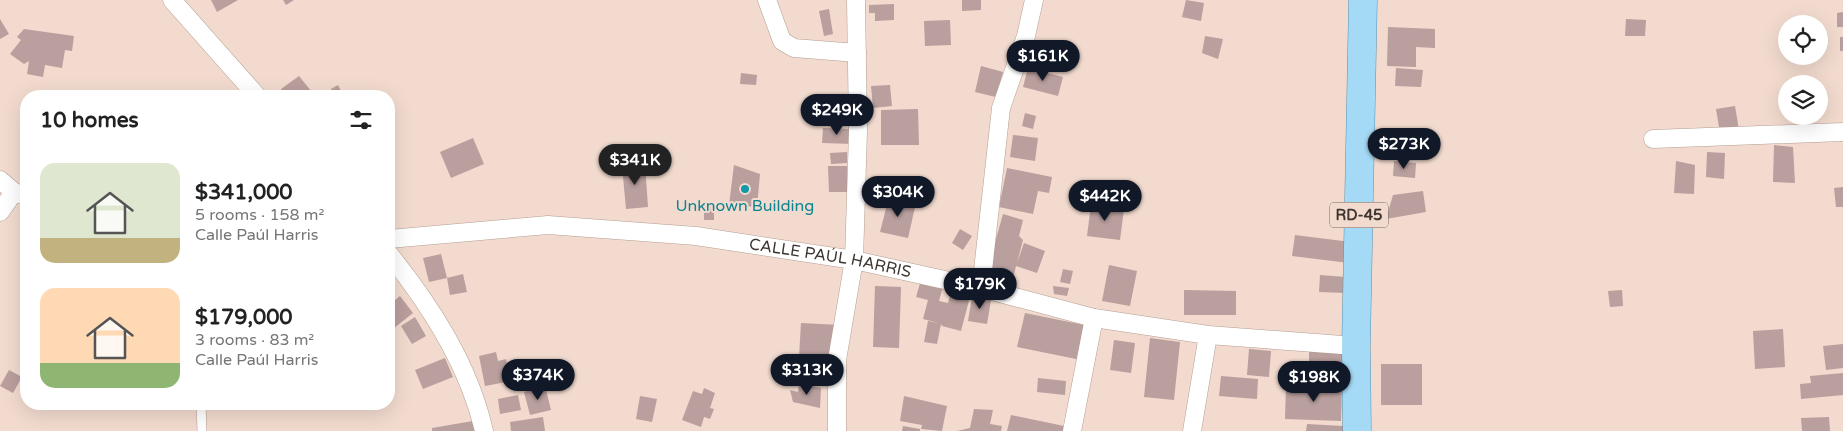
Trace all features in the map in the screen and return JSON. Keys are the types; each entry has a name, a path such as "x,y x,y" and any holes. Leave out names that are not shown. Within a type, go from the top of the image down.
{"main road":[{"name":"RD-45","path":"1356,431 1363,0"}],"street":[{"path":"172,0 252,90"},
{"path":"767,0 782,41 794,48 857,53"},
{"path":"837,431 837,360 854,260 858,131 856,0"},
{"path":"981,288 1001,108 1026,36 1034,0"},
{"path":"1653,138 1843,132"},
{"path":"0,180 20,194 0,212"},
{"name":"CALLE PAÚL HARRIS","path":"395,238 548,225 696,236 854,260 981,288 1094,318 1208,336 1356,346"},
{"path":"395,262 413,284 462,363 478,406 484,431"},
{"path":"1072,431 1094,318"},
{"path":"1192,431 1208,336"}],"lane":[{"path":"201,410 202,431"}],"building":[{"path":"211,0 238,0 217,12"},
{"path":"283,0 294,0 286,5"},
{"path":"962,0 981,0 981,10 962,11"},
{"path":"1186,0 1204,3 1201,21 1182,17"},
{"path":"894,4 894,20 875,21 875,13 869,13 869,5"},
{"path":"829,9 833,34 824,36 819,11"},
{"path":"1843,12 1843,27 1837,27 1837,13"},
{"path":"0,19 9,34 0,39"},
{"path":"1626,19 1646,20 1645,36 1625,36"},
{"path":"950,20 951,45 925,46 924,21"},
{"path":"1388,27 1435,29 1435,48 1416,47 1416,67 1387,66"},
{"path":"24,29 74,36 72,51 65,50 62,68 45,65 43,77 27,74 29,61 24,64 10,54 21,40 17,37"},
{"path":"1205,36 1223,39 1218,59 1202,53"},
{"path":"1840,37 1843,37 1843,51 1840,51"},
{"path":"981,66 1003,72 996,97 975,92"},
{"path":"1028,68 1063,77 1058,96 1023,87"},
{"path":"1396,68 1423,70 1421,87 1395,86"},
{"path":"741,73 757,75 756,85 740,84"},
{"path":"299,76 310,90 282,90"},
{"path":"338,85 340,90 331,90"},
{"path":"890,85 892,106 873,108 871,86"},
{"path":"1735,106 1739,130 1720,133 1716,109"},
{"path":"918,109 919,145 881,145 881,110"},
{"path":"1025,113 1036,116 1033,129 1022,126"},
{"path":"823,128 852,129 852,144 822,143"},
{"path":"1013,135 1038,138 1035,161 1010,157"},
{"path":"473,138 484,164 451,178 440,152"},
{"path":"1774,145 1793,147 1795,183 1773,182"},
{"path":"847,152 847,163 831,164 830,153"},
{"path":"1707,152 1725,153 1724,179 1706,177"},
{"path":"1394,161 1416,163 1415,178 1393,176"},
{"path":"1676,161 1695,165 1694,194 1674,193"},
{"path":"645,164 648,207 626,209 622,166"},
{"name":"Unknown Building","path":"734,165 760,174 757,207 729,205"},
{"path":"828,166 847,166 848,192 829,192"},
{"path":"1007,168 1052,177 1049,193 1038,191 1033,214 999,207"},
{"path":"1843,187 1843,207 1836,207 1834,188"},
{"path":"1423,191 1426,212 1386,219 1393,195"},
{"path":"889,197 916,203 908,238 880,232"},
{"path":"704,205 714,205 714,220 704,220"},
{"path":"1091,205 1124,209 1120,240 1087,236"},
{"path":"1003,214 1023,220 1019,236 1023,240 1017,263 1024,243 1045,251 1037,273 1016,266 1013,279 987,271"},
{"path":"960,229 972,236 963,250 952,243"},
{"path":"1295,235 1351,242 1349,263 1292,256"},
{"path":"441,254 447,278 429,282 423,258"},
{"path":"1109,265 1137,271 1130,306 1102,301"},
{"path":"1063,269 1073,271 1070,284 1060,282"},
{"path":"463,274 467,292 450,295 447,278"},
{"path":"1320,275 1346,277 1346,293 1319,292"},
{"path":"921,280 943,286 939,301 948,303 953,284 972,289 961,331 942,326 941,324 937,344 924,342 928,321 939,323 923,319 928,300 916,297"},
{"path":"875,286 901,287 899,348 873,347"},
{"path":"1053,286 1069,288 1067,296 1054,294"},
{"path":"1184,290 1236,291 1236,315 1184,315"},
{"path":"1622,290 1623,306 1610,307 1608,291"},
{"path":"400,296 413,313 395,327 395,300"},
{"path":"972,297 991,300 987,324 968,321"},
{"path":"1025,313 1089,326 1081,360 1017,347"},
{"path":"415,317 426,336 412,344 401,326"},
{"path":"801,323 840,325 837,360 799,357"},
{"path":"1783,329 1785,367 1755,369 1753,331"},
{"path":"1150,338 1180,342 1174,400 1144,397"},
{"path":"1114,340 1135,343 1131,373 1110,370"},
{"path":"1843,344 1843,368 1826,370 1823,346"},
{"path":"1249,349 1271,351 1269,377 1247,375"},
{"path":"1309,351 1351,351 1351,379 1309,378"},
{"path":"496,352 498,361 506,359 511,381 485,386 479,356"},
{"path":"445,358 453,377 423,389 415,370"},
{"path":"1381,364 1422,364 1422,405 1381,405"},
{"path":"9,370 20,376 20,381 13,393 0,386"},
{"path":"1843,373 1843,395 1801,399 1800,384 1811,383 1810,376"},
{"path":"1221,376 1258,379 1257,399 1219,396"},
{"path":"1038,378 1066,381 1065,395 1037,392"},
{"path":"799,383 821,388 820,408 793,402 790,390 798,392"},
{"path":"1286,385 1342,387 1341,421 1285,419"},
{"path":"545,386 551,410 530,415 524,392"},
{"path":"704,388 715,393 710,408 714,409 710,419 704,417 701,427 682,420 693,391 702,394"},
{"path":"518,395 521,410 500,414 498,399"},
{"path":"640,396 657,399 652,422 636,419"},
{"path":"904,396 947,406 942,431 921,429 922,425 900,421"},
{"path":"974,409 993,410 990,424 1002,426 1001,431 957,431 970,428"},
{"path":"1011,415 1064,426 1063,431 1007,431"},
{"path":"543,417 545,431 511,431 510,422"},
{"path":"1829,417 1830,431 1802,431 1801,418"},
{"path":"473,421 475,431 432,431 432,428"},
{"path":"1307,424 1343,426 1343,431 1306,431"},
{"path":"903,426 920,429 920,431 902,431"}],"place":[{"name":"Unknown Building","path":"745,189"}]}
